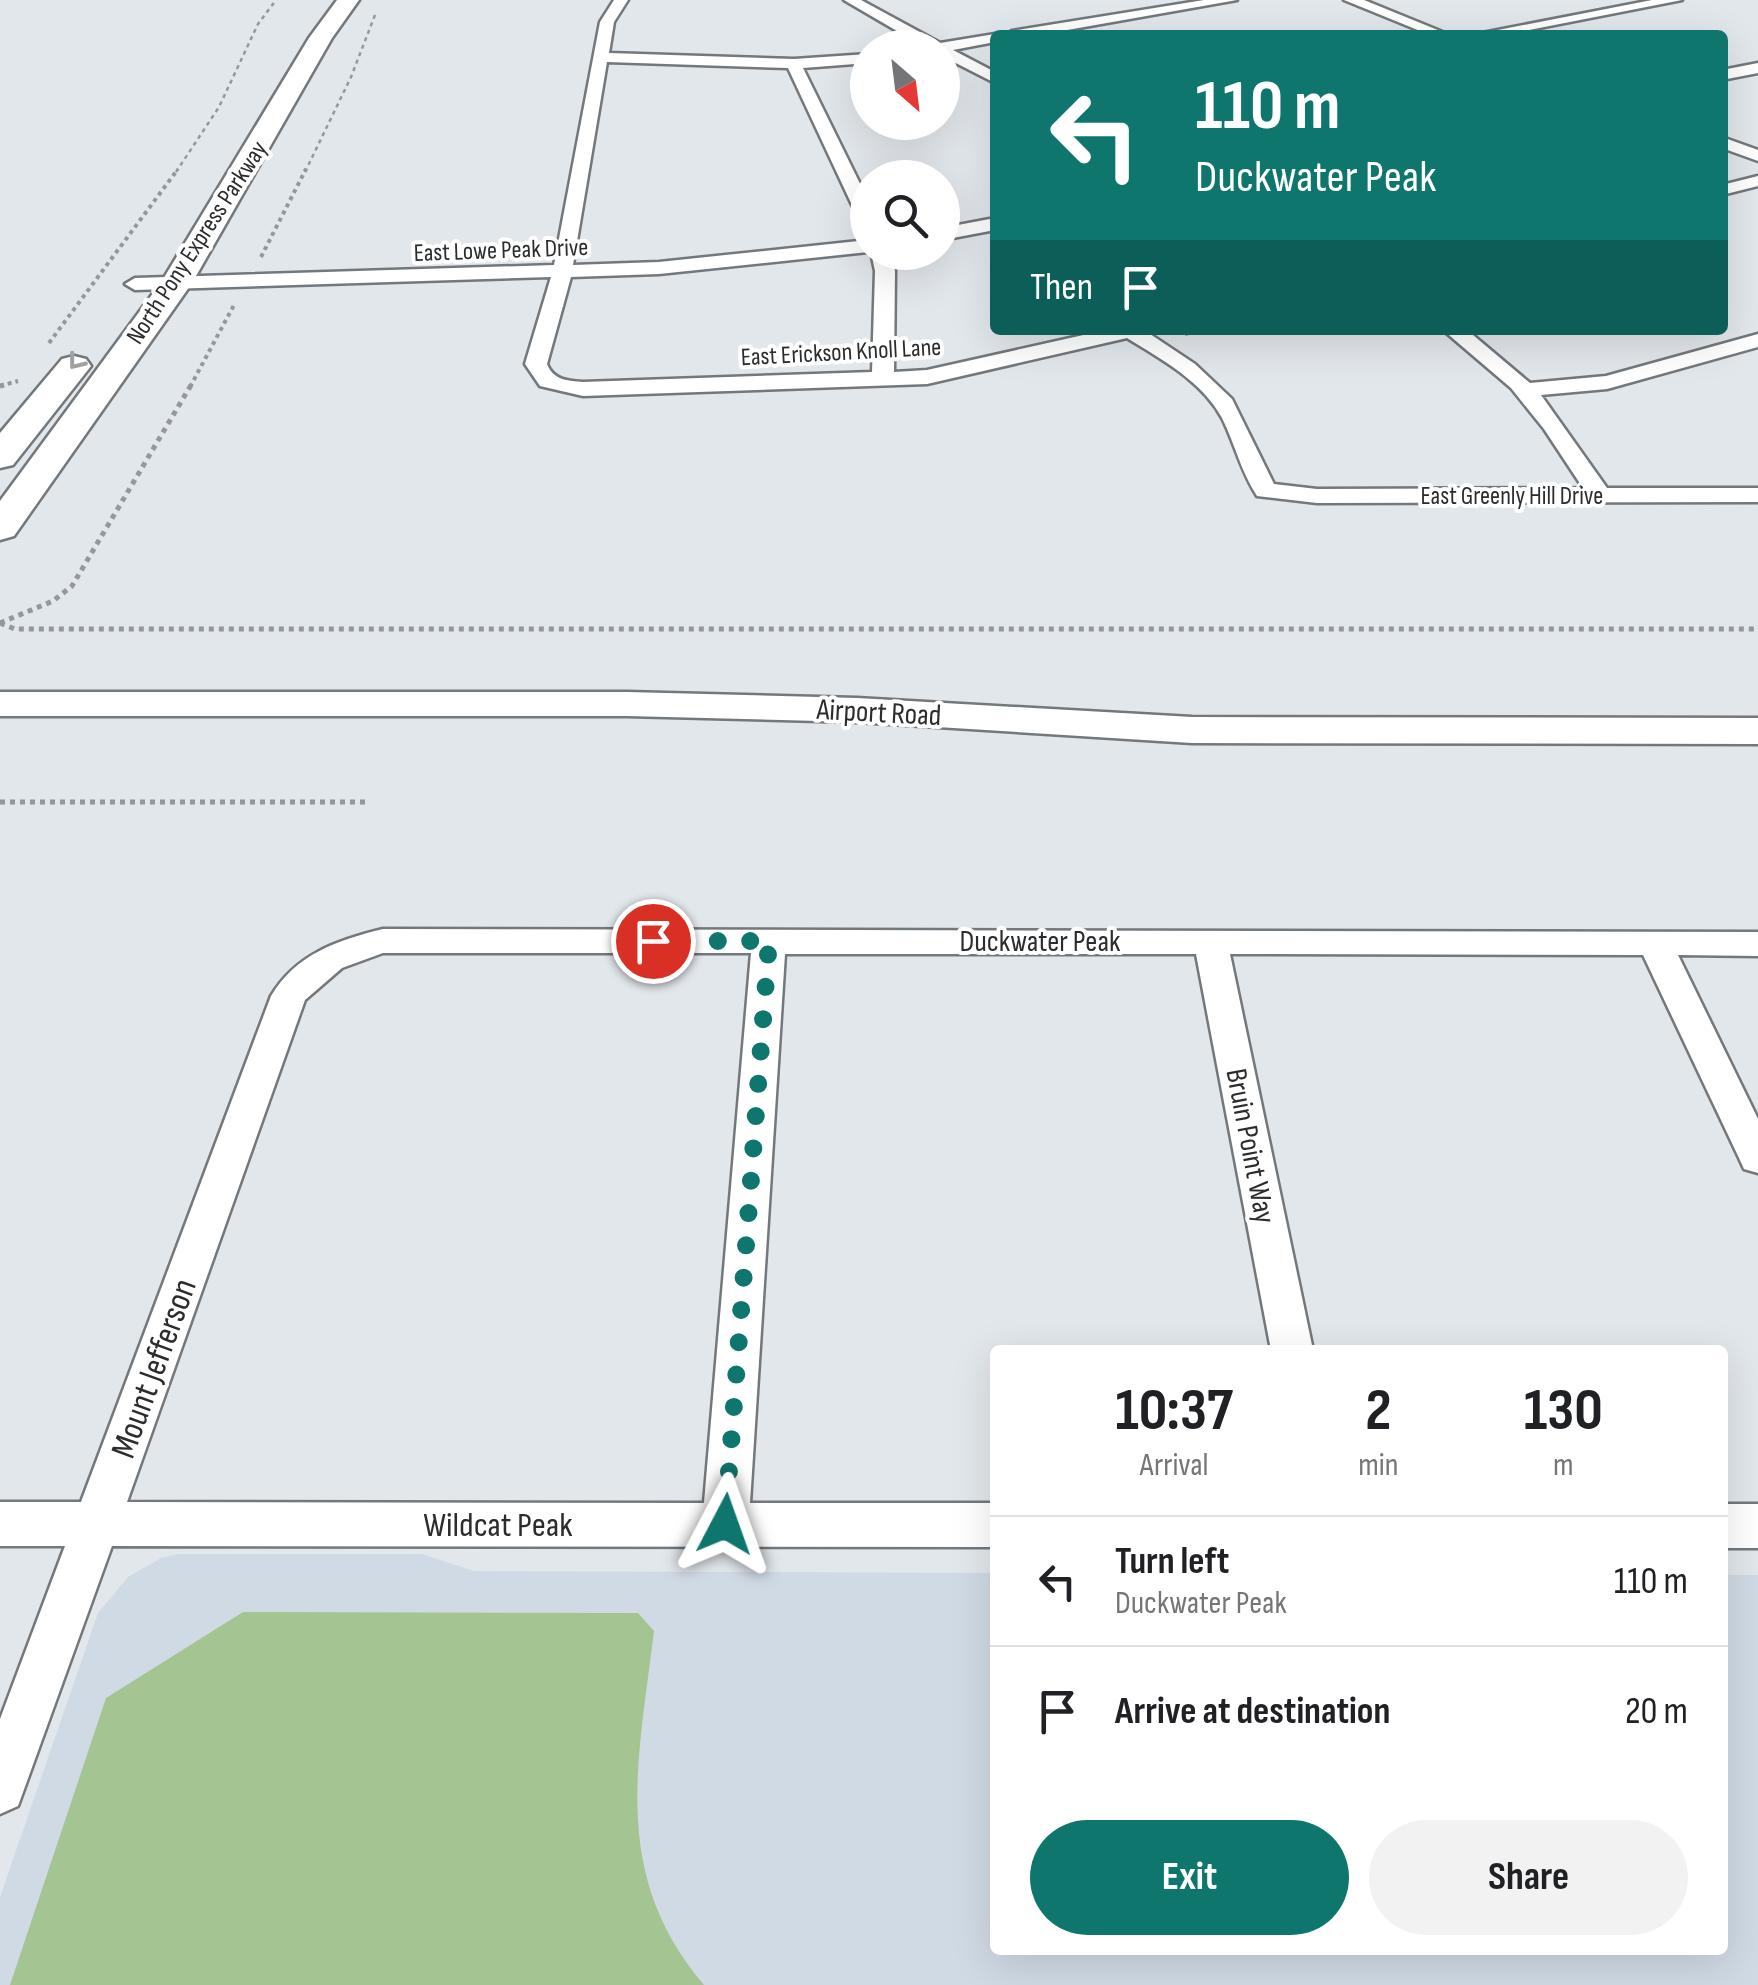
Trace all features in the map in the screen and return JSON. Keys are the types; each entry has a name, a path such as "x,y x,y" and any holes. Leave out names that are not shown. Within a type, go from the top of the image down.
{"main road":[{"name":"North Pony Express Parkway","path":"201,188 324,0"},
{"name":"North Pony Express Parkway","path":"0,528 176,284 321,38 348,0"},
{"name":"North Pony Express Parkway","path":"0,457 157,252"}],"street":[{"path":"562,272 610,11 621,0"},
{"path":"851,0 906,30"},
{"path":"1043,30 1230,0"},
{"path":"1352,0 1430,30"},
{"path":"1507,30 1676,0"},
{"path":"960,44 990,39"},
{"path":"601,57 794,64 850,59"},
{"path":"960,59 990,75"},
{"path":"794,64 850,182"},
{"path":"1728,75 1758,68"},
{"path":"1728,144 1758,156"},
{"path":"1728,189 1758,182"},
{"path":"960,231 990,225"},
{"name":"East Lowe Peak Drive","path":"135,284 562,272 718,263 850,248"},
{"path":"883,379 885,270"},
{"name":"East Erickson Knoll Lane","path":"562,272 536,364 538,373 548,382 583,390 883,379 960,372 1115,335"},
{"name":"East Greenly Hill Drive","path":"1138,335 1219,397 1233,419 1250,468 1266,492 1316,496 1758,494"},
{"path":"1459,335 1527,390 1550,416 1599,494"},
{"path":"1527,390 1607,382 1758,340"},
{"name":"Airport Road","path":"0,704 626,704 858,710 1192,730 1758,731"},
{"name":"Duckwater Peak","path":"325,960 383,941 1758,944"},
{"path":"725,1524 769,941"},
{"name":"Bruin Point Way","path":"1210,941 1291,1345"},
{"path":"1654,942 1758,1158"},
{"name":"Mount Jefferson","path":"0,1788 289,996 325,960"},
{"name":"Wildcat Peak","path":"0,1524 990,1525"},
{"path":"1728,1526 1758,1526"}],"path":[{"path":"41,353 108,269 221,104 260,16 276,0"},
{"path":"254,271 324,128 350,86 376,13"},
{"path":"0,623 53,601 72,586 216,343 241,291"},
{"path":"10,392 19,380"},
{"path":"0,623 16,629 1758,629"},
{"path":"0,802 369,802"}],"shaded area":[{"path":"178,1554 422,1554 474,1571 990,1573 990,1955 1728,1955 1728,1575 1758,1575 1758,1985 0,1985 0,1897 98,1613 128,1577 161,1558"}],"green space":[{"path":"243,1612 638,1613 654,1631 638,1772 643,1859 654,1901 674,1943 704,1985 10,1985 106,1698"}],"route":[{"path":"653,941 769,941 725,1524"}]}
